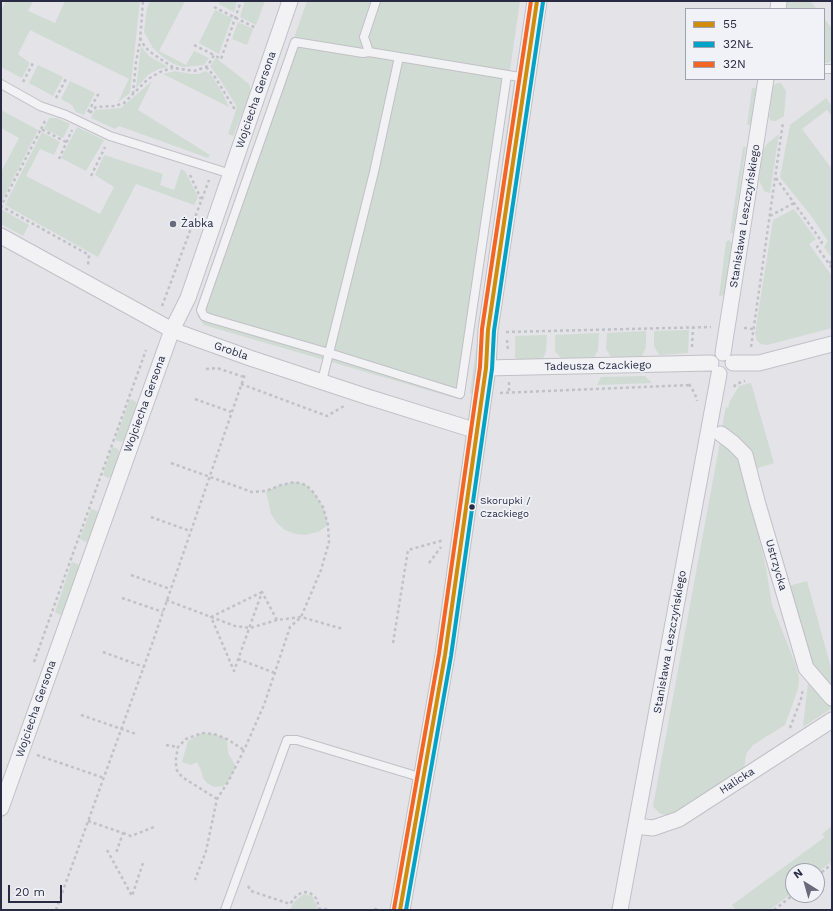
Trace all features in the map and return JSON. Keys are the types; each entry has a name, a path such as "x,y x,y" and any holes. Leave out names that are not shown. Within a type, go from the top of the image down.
{"street":[{"name":"Wojciecha Gersona","path":"1,808 172,330 188,298 232,174 290,1"},
{"path":"400,910 422,778 445,655 486,368 488,330 537,1"},
{"name":"Stanisława Leszczyńskiego","path":"728,358 728,326 766,80"},
{"name":"Grobla","path":"1,236 172,330 250,358 477,431"},
{"path":"728,358 732,369 729,372 726,374 715,369 713,357 720,353 728,358 749,364 832,344"},
{"name":"Tadeusza Czackiego","path":"486,368 715,369"},
{"name":"Stanisława Leszczyńskiego","path":"620,910 636,826 715,369"},
{"name":"Ustrzycka","path":"721,434 745,455 806,668 832,698"},
{"name":"Halicka","path":"636,826 653,828 679,818 832,720"}],"lane":[{"path":"369,52 364,37 376,1"},
{"path":"507,75 460,394 204,316 201,310 295,42 363,53 369,52 526,78"},
{"path":"322,381 374,172 399,57"},
{"path":"1,84 40,106 110,136 232,174"},
{"path":"225,910 287,740 297,740 422,778"}],"path":[{"path":"133,94 143,1"},
{"path":"194,45 221,59 242,1"},
{"path":"214,7 256,28"},
{"path":"140,38 145,47 174,68"},
{"path":"79,122 96,107 115,106 124,103 148,78 162,70 174,68 194,71 206,66 214,55"},
{"path":"17,93 34,61"},
{"path":"206,66 215,77 234,108 232,116"},
{"path":"50,110 67,77"},
{"path":"59,159 66,142 99,93"},
{"path":"749,364 783,122"},
{"path":"66,142 41,129 1,206 89,255"},
{"path":"91,176 110,136"},
{"path":"183,158 202,200"},
{"path":"156,322 213,168"},
{"path":"776,178 822,242 817,247 832,268"},
{"path":"770,216 794,203"},
{"path":"488,330 507,332 728,326 753,329"},
{"path":"56,910 144,667 250,358"},
{"path":"206,370 217,368 244,378"},
{"path":"241,384 327,416"},
{"path":"496,397 500,392 689,385"},
{"path":"195,399 231,412"},
{"path":"171,463 252,492 266,491 281,485 295,482 306,485 314,493 323,507 328,525 329,542 321,570 302,617 290,627 264,705 228,782 217,798 206,851 195,880"},
{"path":"151,517 190,531"},
{"path":"393,643 408,550 446,540"},
{"path":"131,575 170,590"},
{"path":"262,592 277,620"},
{"path":"211,617 262,592"},
{"path":"211,617 234,671 262,592"},
{"path":"122,598 162,612"},
{"path":"166,600 235,626 250,628 277,620 302,617 343,629"},
{"path":"103,652 144,667"},
{"path":"238,659 275,673"},
{"path":"789,731 801,699 806,668"},
{"path":"81,715 136,734"},
{"path":"217,798 182,777 176,769 178,747 186,739 202,733 214,734 228,739 244,750"},
{"path":"166,745 178,747"},
{"path":"22,750 104,778"},
{"path":"88,821 131,836 154,827"},
{"path":"116,854 123,833"},
{"path":"107,850 132,896 143,863"},
{"path":"248,884 248,887 251,890 290,904 297,896 304,892 310,893 317,899 319,910 322,908 328,910"},
{"path":"774,910 785,901"},
{"path":"375,910 379,910"}],"shaded area":[{"path":"6,1 33,1 28,11 55,23 65,1 140,1 130,93 118,102 129,79 30,30 18,54 30,63 22,78 1,67 1,11"},
{"path":"150,1 185,1 159,51 186,65 194,51 209,58 204,65 183,67 174,64 164,58 153,48 144,32 147,8"},
{"path":"220,1 237,1 234,12 219,4"},
{"path":"245,1 265,1 256,25 240,17"},
{"path":"307,1 520,1 462,400 204,325 197,315"},
{"path":"787,1 810,1 816,8 786,8"},
{"path":"215,10 232,18 219,54 199,43"},
{"path":"825,19 832,29 832,60 825,63"},
{"path":"238,22 253,29 247,45 232,39"},
{"path":"141,46 149,56 168,67 159,69 149,74 136,88"},
{"path":"216,58 249,84 251,91 233,136 228,134 237,107 210,66"},
{"path":"38,65 63,77 53,96 29,83"},
{"path":"175,71 198,74 206,71 212,76 229,107 163,74"},
{"path":"70,81 95,93 84,115 76,112 72,105 61,99"},
{"path":"152,81 138,110 210,155 208,158 119,126 115,129 91,118 95,110 121,108"},
{"path":"514,81 518,82 507,162 502,161"},
{"path":"777,83 781,83 786,91 784,116 776,121 772,121 769,118 773,86"},
{"path":"752,88 756,88 751,125 747,125"},
{"path":"826,98 832,106 832,116 827,110 802,129 832,169 831,257 824,247 828,241 812,217 780,177 790,125"},
{"path":"1,110 38,130 1,203 1,172 19,138 1,128"},
{"path":"49,118 57,118 70,124 63,138 44,129"},
{"path":"77,127 104,140 86,171 61,158"},
{"path":"42,132 60,142 54,155 40,149 26,176 100,214 114,187 95,175 104,155 163,174 160,185 174,190 181,169 185,171 198,197 194,205 136,184 98,257 5,205"},
{"path":"779,134 770,193 764,191 759,180 763,150 767,144"},
{"path":"743,147 746,147 733,233 730,233"},
{"path":"1,209 29,225 23,236 1,224"},
{"path":"794,209 816,239 809,244 832,276 832,328 767,345 761,344 757,341 755,333 773,220"},
{"path":"729,240 732,243 724,295 719,296 726,242"},
{"path":"689,330 688,353 659,355 654,346 654,331"},
{"path":"646,331 646,347 642,356 611,357 606,349 607,333"},
{"path":"599,333 598,350 594,357 562,359 555,351 555,335"},
{"path":"478,335 481,336 474,394 470,393"},
{"path":"547,335 546,351 543,359 521,360 515,358 515,336"},
{"path":"645,376 652,383 597,385 601,377"},
{"path":"751,383 774,463 755,469 750,493 766,568 772,605 795,663 799,678 798,689 785,725 753,745 746,754 744,770 678,812 665,815 659,813 653,806 724,416 726,407 728,408 730,401 739,386"},
{"path":"130,399 135,401 137,404 125,439 121,442 115,440"},
{"path":"112,447 118,449 120,453 112,476 108,478 103,475"},
{"path":"295,482 306,485 314,493 323,507 328,525 318,532 305,535 296,534 285,530 277,523 271,514 266,491 281,485"},
{"path":"91,509 97,511 99,514 90,540 86,542 80,539"},
{"path":"72,562 78,564 80,568 64,613 60,615 55,612"},
{"path":"807,581 832,671 832,688 809,659 785,587"},
{"path":"809,674 832,701 832,708 803,727"},
{"path":"202,733 214,734 227,739 228,753 236,767 228,782 223,786 214,787 207,783 203,778 197,762 191,765 182,762 188,741"},
{"path":"832,826 832,861 825,867 825,863 789,863 825,837 822,834"},
{"path":"785,866 785,898 770,910 736,910 732,905"},
{"path":"304,894 312,896 317,906 316,910 290,910 294,902"}],"transit line":[{"name":"32N","path":"394,909 439,654 480,367 482,329 531,1"},
{"name":"55","path":"400,910 445,655 486,368 488,330 537,1"},
{"name":"32NŁ","path":"406,910 451,656 492,369 494,331 543,2"}],"place":[{"name":"Żabka","path":"173,224"},
{"name":"Skorupki / Czackiego","path":"472,507"}]}
